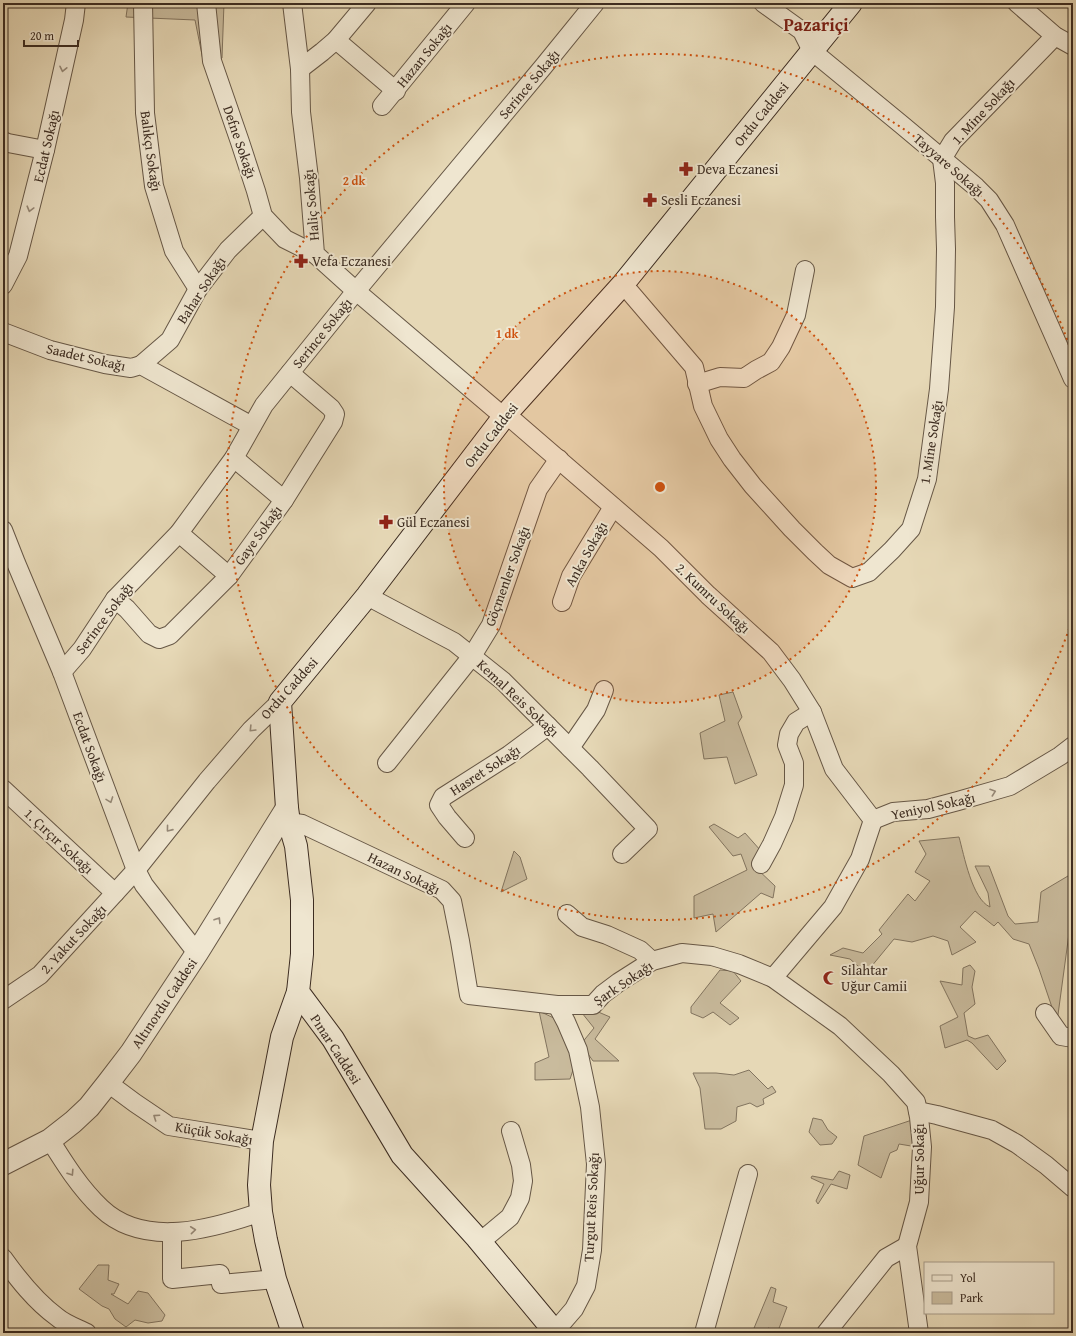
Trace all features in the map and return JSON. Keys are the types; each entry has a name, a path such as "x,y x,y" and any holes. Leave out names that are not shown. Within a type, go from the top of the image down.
{"main road":[{"name":"Ordu Caddesi","path":"280,702 367,596 505,416 623,284 851,3"},
{"path":"280,702 288,815 296,846 302,900 302,954 298,992 282,1037 262,1141 259,1185 261,1212 288,1332"},
{"name":"Altınordu Caddesi","path":"3,1164 50,1140 89,1107 131,1053 288,815"},
{"name":"Pınar Caddesi","path":"298,992 333,1039 402,1155 480,1242 555,1332"}],"street":[{"name":"Ecdat Sokağı","path":"3,285 18,256 46,150 74,20 76,3"},
{"name":"Balıkçı Sokağı","path":"143,3 145,113 154,186 174,251 198,290"},
{"name":"Defne Sokağı","path":"206,3 212,61 240,142 263,216 285,239 316,254"},
{"name":"Haliç Sokağı","path":"292,3 300,69 301,112 316,254 356,291 505,416"},
{"path":"300,69 336,40 367,3"},
{"name":"Hazan Sokağı","path":"382,106 396,91 466,3"},
{"name":"Serince Sokağı","path":"62,672 82,649 115,599 178,533 234,458 264,405 356,291 544,67 595,3"},
{"path":"763,3 802,31 812,51"},
{"path":"1029,7 1055,36 1073,46"},
{"name":"1. Mine Sokağı","path":"623,284 694,367 703,406 719,439 753,486 782,519 829,564 852,578 869,572 911,529 927,479 939,389 945,307 945,183 942,159 953,141 1055,36"},
{"path":"336,40 396,91"},
{"name":"Tayyare Sokağı","path":"812,51 976,187 989,200 1005,225 1073,379"},
{"path":"3,141 46,150"},
{"name":"Bahar Sokağı","path":"141,365 170,340 198,290 228,250 263,216"},
{"path":"697,384 720,376 744,378 771,362 781,347 796,315 805,270"},
{"name":"Saadet Sokağı","path":"3,332 50,350 105,364 131,368 141,365 252,426"},
{"name":"Gaye Sokağı","path":"115,599 127,609 149,634 159,639 170,635 229,576 284,500 332,422 335,414 331,408 290,373"},
{"name":"2. Kumru Sokağı","path":"505,416 559,459 661,548 708,595 771,652 792,680 812,712 834,769 874,820"},
{"path":"234,458 284,500"},
{"name":"Göçmenler Sokağı","path":"386,763 472,656 491,625 538,489 559,459"},
{"name":"Anka Sokağı","path":"562,602 571,576 613,507"},
{"name":"Ecdat Sokağı","path":"3,530 62,672 136,870 144,885 197,953"},
{"path":"178,533 229,576"},
{"name":"Kemal Reis Sokağı","path":"367,596 454,642 503,681 570,748 648,829 622,854"},
{"path":"570,748 596,710 604,690"},
{"name":"Ordu Caddesi","path":"136,870 251,730 280,702"},
{"path":"761,864 784,817 794,785 794,763 787,745 789,734 796,722 812,712"},
{"name":"Hasret Sokağı","path":"465,838 439,805 443,797 509,755 548,726"},
{"name":"Yeniyol Sokağı","path":"772,978 833,907 860,860 874,820 893,812 928,809 958,802 1010,786 1060,756 1073,746"},
{"name":"1. Çırçır Sokağı","path":"3,789 115,893"},
{"name":"Hazan Sokağı","path":"288,815 302,824 442,890 452,901 469,995"},
{"name":"2. Yakut Sokağı","path":"3,1000 40,975 136,870"},
{"path":"567,914 582,927 608,934 640,950 652,962"},
{"name":"Şark Sokağı","path":"469,995 557,1006 593,1005 602,994 652,962 682,953 712,956 739,964 772,978"},
{"name":"Uğur Sokağı","path":"772,978 840,1026 891,1074 916,1102 922,1147 919,1202 907,1246 919,1333"},
{"name":"Turgut Reis Sokağı","path":"555,1332 574,1309 586,1286 592,1250 596,1164 590,1107 578,1050 566,1022 557,1006"},
{"path":"1045,1013 1061,1036 1073,1038"},
{"name":"Küçük Sokağı","path":"108,1083 169,1126 262,1141"},
{"path":"918,1111 992,1130 1016,1144 1046,1165 1073,1188"},
{"path":"480,1242 510,1217 520,1198 523,1181 521,1165 511,1131"},
{"path":"50,1140 77,1181 102,1209 121,1222 144,1230 172,1232 206,1228 261,1212"},
{"path":"704,1333 748,1174"},
{"path":"172,1232 172,1280 220,1274 221,1284 275,1279"},
{"path":"826,1333 886,1258 907,1246"},
{"path":"3,1258 34,1297 57,1318 86,1333"}],"green space":[{"path":"128,3 224,3 222,58 204,65 195,20 126,17"},
{"path":"733,692 742,717 738,723 757,775 735,784 727,757 704,759 700,733 725,721 719,695"},
{"path":"714,824 738,838 745,833 761,851 755,867 775,886 773,898 761,893 716,932 713,914 694,918 694,896 747,870 741,854 733,856 709,827"},
{"path":"959,837 966,865 978,895 990,907 988,893 975,866 989,866 1008,916 1015,924 1038,922 1041,892 1073,873 1073,904 1057,1022 1029,944 1013,939 998,922 994,926 975,911 960,927 976,942 952,955 948,941 933,936 912,942 894,939 866,973 850,959 830,955 843,948 863,953 882,934 879,930 908,894 915,901 930,881 915,872 926,854 919,841"},
{"path":"514,851 520,857 527,879 501,892"},
{"path":"970,965 975,971 972,987 975,1004 964,1013 968,1036 975,1039 988,1035 1006,1061 997,1070 972,1043 967,1040 945,1048 940,1026 958,1017 940,981 962,985 963,968"},
{"path":"720,970 733,971 741,981 720,1003 739,1018 730,1025 713,1012 703,1018 691,1013 691,1007"},
{"path":"589,1008 610,1017 595,1039 619,1061 593,1061 581,1044 594,1028 582,1013"},
{"path":"539,1011 558,1020 575,1064 570,1079 535,1080 535,1063 549,1057"},
{"path":"749,1070 768,1089 772,1086 776,1092 763,1099 764,1104 757,1107 750,1103 737,1107 736,1121 721,1129 705,1129 700,1088 693,1073 734,1075"},
{"path":"813,1118 822,1120 828,1130 837,1137 832,1144 820,1145 809,1132"},
{"path":"915,1119 917,1147 899,1144 897,1150 890,1153 881,1178 858,1165 864,1136"},
{"path":"839,1171 850,1175 847,1189 831,1184 818,1204 816,1201 824,1184 811,1178 812,1176 833,1180"},
{"path":"98,1265 109,1265 108,1280 119,1284 114,1294 111,1294 128,1304 138,1291 148,1293 165,1315 162,1321 148,1323 135,1320 126,1327 115,1319 109,1309 102,1306 79,1289"},
{"path":"771,1287 776,1289 773,1302 787,1307 778,1331 768,1328 765,1333 752,1333"}],"place":[{"name":"Deva Eczanesi","path":"686,169"},
{"name":"Sesli Eczanesi","path":"650,200"},
{"name":"Vefa Eczanesi","path":"301,261"},
{"name":"Gül Eczanesi","path":"386,522"},
{"name":"Silahtar Uğur Camii","path":"830,978"}],"district":[{"name":"Pazariçi","path":"816,25"}]}
